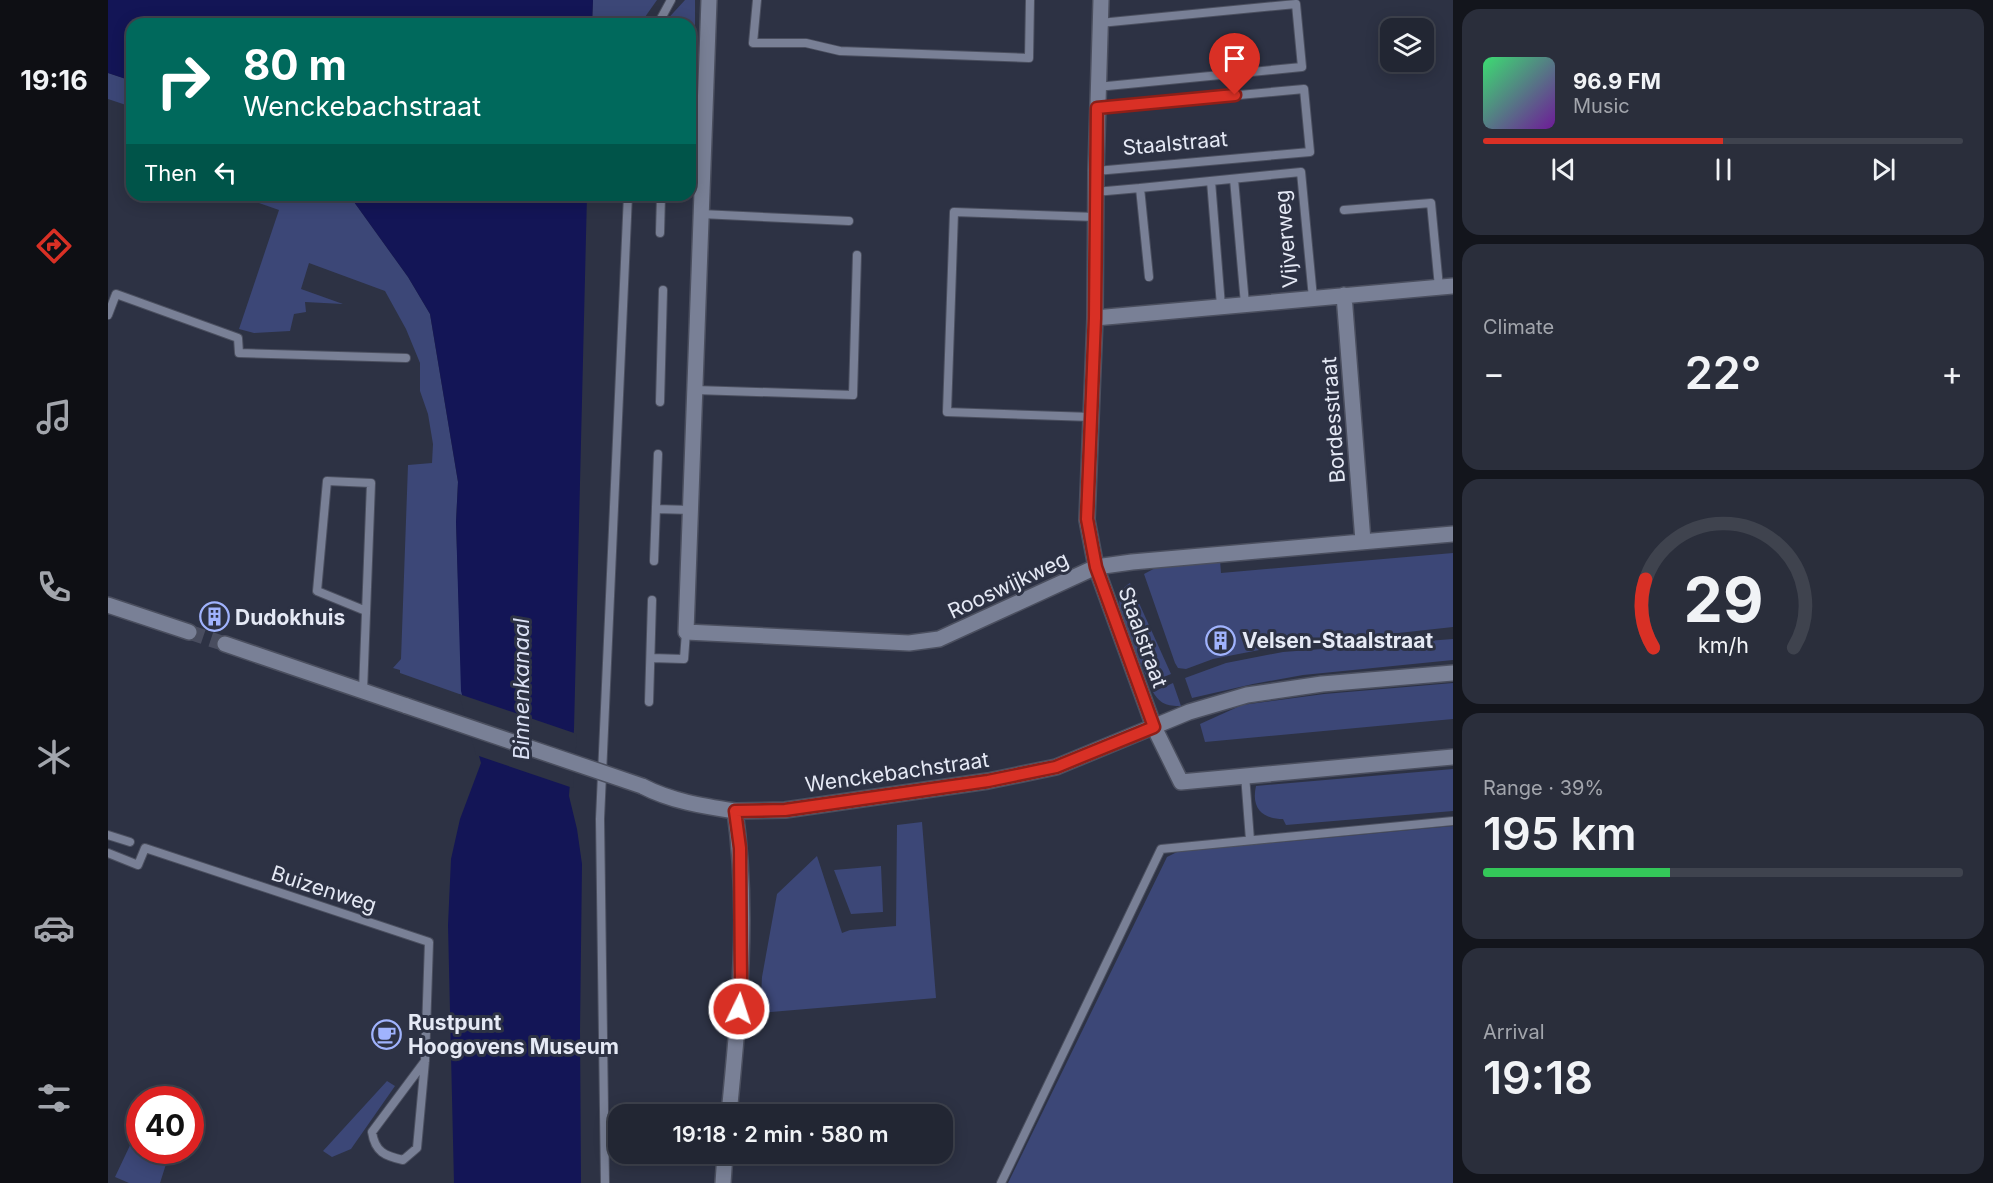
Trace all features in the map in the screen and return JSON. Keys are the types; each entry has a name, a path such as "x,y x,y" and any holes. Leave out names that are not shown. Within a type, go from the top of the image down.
{"street":[{"path":"686,632 701,213 700,153 709,0"},
{"name":"Staalstraat","path":"1101,0 1095,192 1095,318 1087,519 1096,567 1154,727"},
{"name":"Vijverweg","path":"1095,318 1446,286"},
{"name":"Bordesstraat","path":"1344,295 1363,542"},
{"name":"Rooswijkweg","path":"686,632 909,644 939,639 1096,567 1453,534"},
{"path":"108,605 189,632"},
{"path":"225,644 363,691"},
{"name":"Wenckebachstraat","path":"363,691 642,786 661,796 735,811 785,810 999,779 1056,767 1189,712 1247,695 1322,684 1453,673"},
{"path":"1154,727 1181,782 1453,757"},
{"path":"730,1104 741,988 740,848 735,811"},
{"path":"723,1183 724,1164"}],"lane":[{"path":"661,18 671,0"},
{"path":"757,0 753,43 806,43 840,51 1029,58 1030,0"},
{"path":"1098,87 1302,67 1296,4 1100,23"},
{"name":"Staalstraat","path":"1096,171 1310,152 1304,89 1097,108"},
{"name":"Vijverweg","path":"1140,188 1301,172 1313,298"},
{"path":"1233,179 1245,304"},
{"path":"1211,181 1221,306"},
{"name":"Staalstraat","path":"1095,192 1140,188 1149,277"},
{"path":"605,1183 600,819 628,201"},
{"path":"660,233 661,201"},
{"path":"1344,210 1431,203 1446,286"},
{"path":"1091,417 947,412 954,212 1095,217"},
{"path":"701,213 849,220"},
{"path":"695,390 853,394 857,255"},
{"path":"660,402 663,290"},
{"path":"108,315 116,294 238,338 239,352 406,358"},
{"path":"654,561 658,454"},
{"path":"363,691 371,483 327,482 317,591 366,611"},
{"path":"656,509 691,510"},
{"path":"649,702 652,600"},
{"path":"651,658 684,659 686,632"},
{"path":"1245,775 1250,840"},
{"path":"1001,1183 1161,849 1453,821"},
{"path":"108,835 129,842"},
{"name":"Buizenweg","path":"108,853 138,865 145,848 429,942 425,1061 417,1148 403,1160 387,1156 376,1147 372,1132 425,1061"}],"shaded area":[{"path":"593,0 657,0 644,18 592,18"},
{"path":"685,0 695,0 695,18 668,18"},
{"path":"108,73 126,79 126,105 108,99"},
{"path":"253,201 353,201 408,277 430,314 458,482 456,522 462,695 400,673 400,670 393,668 401,659 408,465 432,463 433,444 428,414 420,391 420,363 406,329 385,291 309,263 301,289 343,304 305,302 306,312 294,314 290,331 254,333 239,329 279,210"},
{"path":"1453,553 1453,627 1280,646 1213,659 1186,669 1178,668 1175,663 1144,574 1161,565 1220,560 1221,573"},
{"path":"1130,583 1171,674 1149,683 1121,611 1120,593"},
{"path":"1453,639 1453,660 1303,675 1192,698 1185,678 1226,663 1283,652"},
{"path":"1173,683 1181,706 1164,704 1153,692"},
{"path":"1453,683 1453,719 1205,742 1200,724 1242,705 1324,694"},
{"path":"1453,769 1453,811 1286,825 1283,819 1269,817 1260,811 1255,800 1256,786"},
{"path":"922,822 936,998 760,1013 762,977 777,894 817,856 842,933 850,930 896,926 897,825"},
{"path":"1453,826 1453,1183 1008,1183 1167,857 1177,852"},
{"path":"881,866 883,912 851,914 834,870"},
{"path":"387,1081 395,1086 351,1149 332,1157 323,1151"},
{"path":"126,1154 126,1164 166,1164 160,1183 129,1183 115,1177"}],"water":[{"path":"108,0 593,0 592,18 126,18 126,79 108,73"},
{"name":"Binnenkanaal","path":"353,201 587,201 574,729 569,796 582,864 581,1183 454,1183 448,925 451,859 460,819 481,763 461,691 456,522 458,482 430,314 408,277"}],"pier":[{"path":"459,694 577,734 573,788 476,755"}],"tunnel":[{"path":"189,632 225,644"}],"place":[{"name":"Dudokhuis","path":"214,617"},
{"name":"Velsen-Staalstraat","path":"1221,640"},
{"name":"Rustpunt Hoogovens Museum","path":"387,1034"}],"route":[{"path":"739,1009 741,988 740,848 735,811 785,810 988,781 1056,767 1154,727 1096,567 1087,519 1095,318 1097,108 1235,95"}]}
